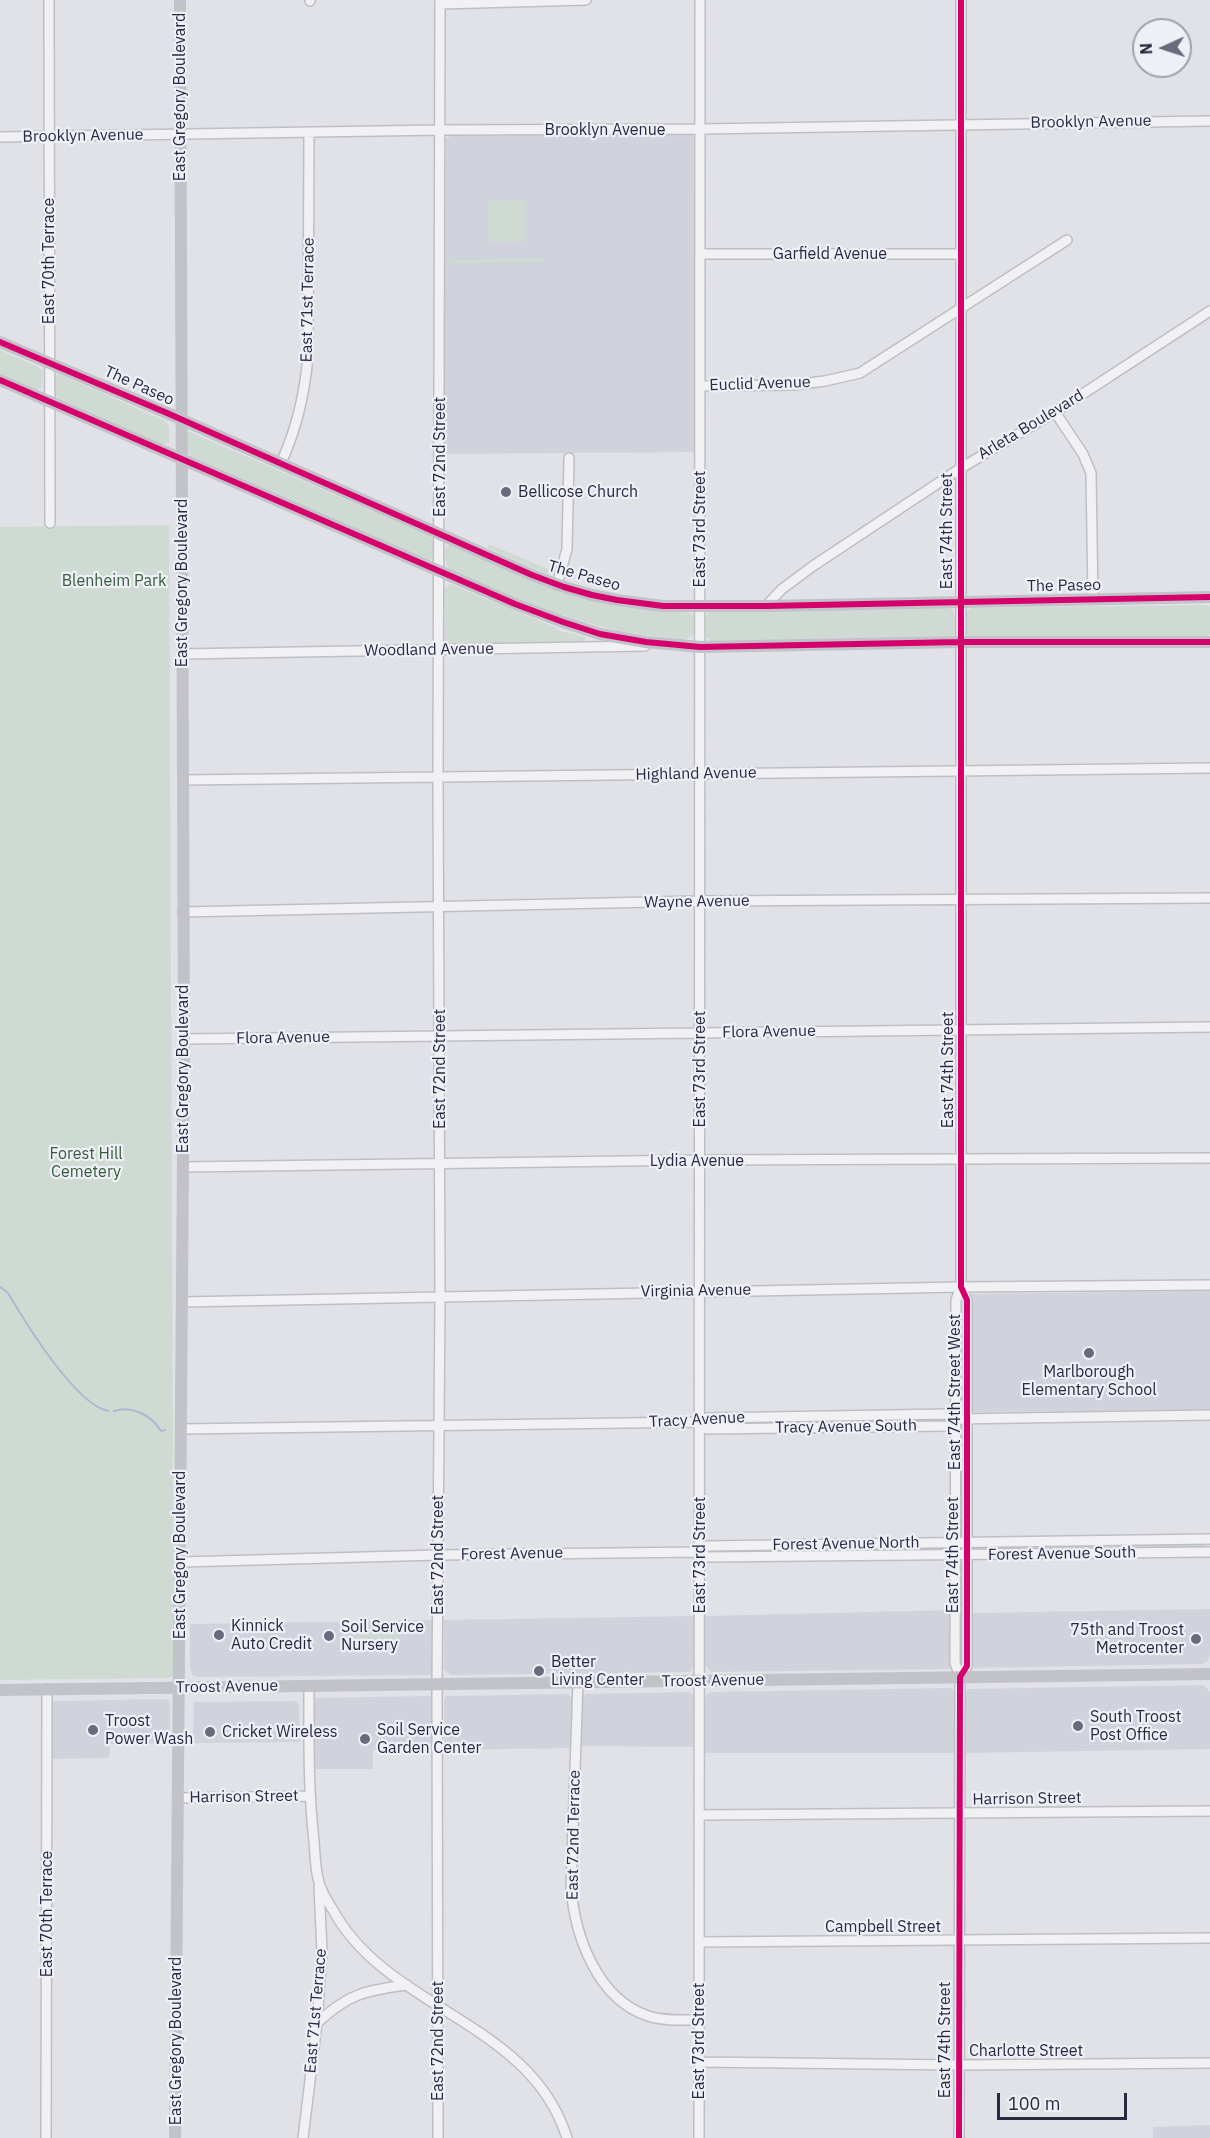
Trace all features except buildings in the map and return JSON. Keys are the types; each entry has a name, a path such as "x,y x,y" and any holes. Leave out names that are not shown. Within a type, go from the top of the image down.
{"main road":[{"name":"East Gregory Boulevard","path":"175,2138 184,1039 180,0"},
{"name":"The Paseo","path":"0,342 49,361 557,585 617,600 663,606 766,606 1210,597"},
{"path":"0,380 439,571 563,622 628,640 700,647 962,642 1210,642"},
{"name":"Troost Avenue","path":"0,1690 1210,1674"}],"street":[{"name":"East 70th Terrace","path":"49,0 50,523"},
{"path":"440,2 586,0"},
{"name":"East 73rd Street","path":"699,2138 700,0"},
{"name":"East 74th Street","path":"959,2138 960,1677 966,1666 967,1555 967,1300 961,1287 960,254 962,0"},
{"name":"East 72nd Street","path":"438,2138 440,2"},
{"name":"Brooklyn Avenue","path":"0,137 1210,121"},
{"name":"East 71st Terrace","path":"281,463 293,437 303,403 308,364 309,133"},
{"name":"Euclid Avenue","path":"700,386 793,386 860,373 1068,240"},
{"name":"Garfield Avenue","path":"700,254 960,254"},
{"name":"Arleta Boulevard","path":"766,606 782,589 813,566 961,468 1055,412 1210,311"},
{"path":"1055,412 1083,454 1090,473 1093,599"},
{"path":"557,585 567,549 569,458"},
{"name":"Woodland Avenue","path":"182,654 676,645"},
{"name":"Highland Avenue","path":"183,780 1210,768"},
{"name":"Wayne Avenue","path":"183,912 700,901 1210,898"},
{"name":"Flora Avenue","path":"184,1039 1210,1027"},
{"name":"Lydia Avenue","path":"183,1167 700,1160 1210,1158"},
{"name":"Virginia Avenue","path":"182,1302 700,1291 1210,1285"},
{"name":"East 74th Street West","path":"960,1677 955,1665 955,1419 956,1300 961,1287"},
{"name":"Tracy Avenue","path":"181,1429 700,1422 707,1418 949,1414 955,1419 1210,1415"},
{"name":"Forest Avenue North","path":"699,1552 707,1546 1210,1539"},
{"name":"Forest Avenue","path":"180,1562 438,1555 699,1552"},
{"name":"Forest Avenue South","path":"699,1552 708,1557 1210,1552"},
{"name":"East 72nd Terrace","path":"578,1682 572,1888 573,1910 578,1932 598,1973 620,2001 648,2016 663,2019 699,2020"},
{"name":"East 71st Terrace","path":"303,2138 317,2023 322,1951 319,1884 309,1796 309,1686"},
{"name":"East 70th Terrace","path":"46,2138 47,1689"},
{"name":"Harrison Street","path":"178,1798 309,1796"},
{"name":"Harrison Street","path":"700,1815 1210,1810"},
{"name":"East 71st Terrace","path":"319,1884 339,1922 357,1946 379,1966 407,1985"},
{"name":"Campbell Street","path":"699,1942 1210,1938"},
{"path":"317,2023 334,2007 356,1995 377,1989 407,1985 492,2040 526,2072 551,2100 562,2121 567,2138"},
{"name":"Charlotte Street","path":"699,2062 958,2065 1210,2063"}],"shaded area":[{"path":"690,133 696,139 695,452 444,454 446,138 451,136"},
{"name":"Marlborough Elementary School","path":"1210,1291 1210,1410 971,1412 969,1297 972,1294"},
{"path":"1210,1609 1210,1655 1207,1662 1202,1664 974,1668 970,1664 970,1613"},
{"path":"953,1610 952,1667 948,1669 711,1672 705,1665 705,1616"},
{"path":"694,1616 694,1665 690,1672 451,1675 444,1670 444,1620"},
{"path":"434,1620 434,1669 431,1675 197,1677 192,1675 190,1667 190,1624"},
{"path":"1205,1686 1210,1692 1210,1749 965,1753 965,1693 968,1689"},
{"path":"950,1688 956,1694 955,1753 705,1753 705,1698 712,1692"},
{"path":"689,1692 695,1696 695,1747 582,1746 582,1702 585,1694"},
{"path":"567,1694 572,1698 571,1748 444,1750 444,1700 446,1696"},
{"path":"431,1696 433,1698 434,1750 373,1750 373,1769 315,1769 313,1702 315,1698"},
{"path":"166,1699 170,1707 170,1743 110,1744 109,1758 52,1759 52,1706 54,1701"},
{"path":"296,1701 299,1706 300,1742 193,1743 194,1702"},
{"path":"1210,2125 1210,2138 1153,2138 1153,2127"}],"green space":[{"path":"489,200 525,200 525,242 489,242"},
{"path":"450,260 544,260 542,262 450,263"},
{"path":"0,350 40,368 43,374 41,389 0,374"},
{"path":"59,374 165,421 169,427 169,443 159,443 59,399 54,393 53,378"},
{"path":"190,432 429,536 433,541 434,557 431,560 424,559 191,456 186,450 187,433"},
{"name":"Forest Hill Cemetery","path":"169,525 174,1674 170,1678 0,1680 0,527"},
{"path":"489,544 553,573 547,574 488,548"},
{"path":"449,545 571,595 620,607 691,613 695,620 693,635 684,640 618,631 535,606 452,571 446,564 445,558 445,549"},
{"path":"450,584 557,628 557,630 585,637 586,641 585,643 449,645 445,639 444,590"},
{"path":"1207,605 1210,607 1210,634 1208,636 972,639 967,634 967,612 972,608"},
{"path":"950,608 956,621 954,636 712,642 706,637 705,618 709,612"},
{"path":"959,1302 963,1304 963,1403 960,1408"},
{"path":"950,1419 950,1422 712,1425 711,1423 712,1421"},
{"path":"959,1432 964,1436 964,1533 960,1538"},
{"path":"1203,1542 1206,1547 1203,1548 972,1550 971,1547"},
{"path":"944,1547 950,1550 712,1555 710,1552 712,1550"},
{"path":"357,1631 398,1632 398,1647 373,1647 373,1638 357,1638"}],"waterway":[{"path":"0,1287 8,1293 38,1341 66,1378 81,1394 95,1405 108,1411"},
{"path":"114,1411 134,1410 152,1420 161,1431 165,1430"}],"cycle path":[{"path":"959,2138 960,1677 967,1666 967,1300 961,1287 961,0"},
{"path":"0,342 167,413 532,575 592,595 663,606 1210,597"},
{"path":"0,380 515,604 600,634 646,642 700,647 961,642 1210,642"}],"place":[{"name":"Bellicose Church","path":"506,492"},
{"name":"Marlborough Elementary School","path":"1089,1353"},
{"name":"Kinnick Auto Credit","path":"219,1635"},
{"name":"Soil Service Nursery","path":"329,1636"},
{"name":"75th and Troost Metrocenter","path":"1196,1639"},
{"name":"Better Living Center","path":"539,1671"},
{"name":"South Troost Post Office","path":"1078,1726"},
{"name":"Troost Power Wash","path":"93,1730"},
{"name":"Cricket Wireless","path":"210,1732"},
{"name":"Soil Service Garden Center","path":"365,1739"}],"park label":[{"name":"Blenheim Park","path":"114,581"}]}
